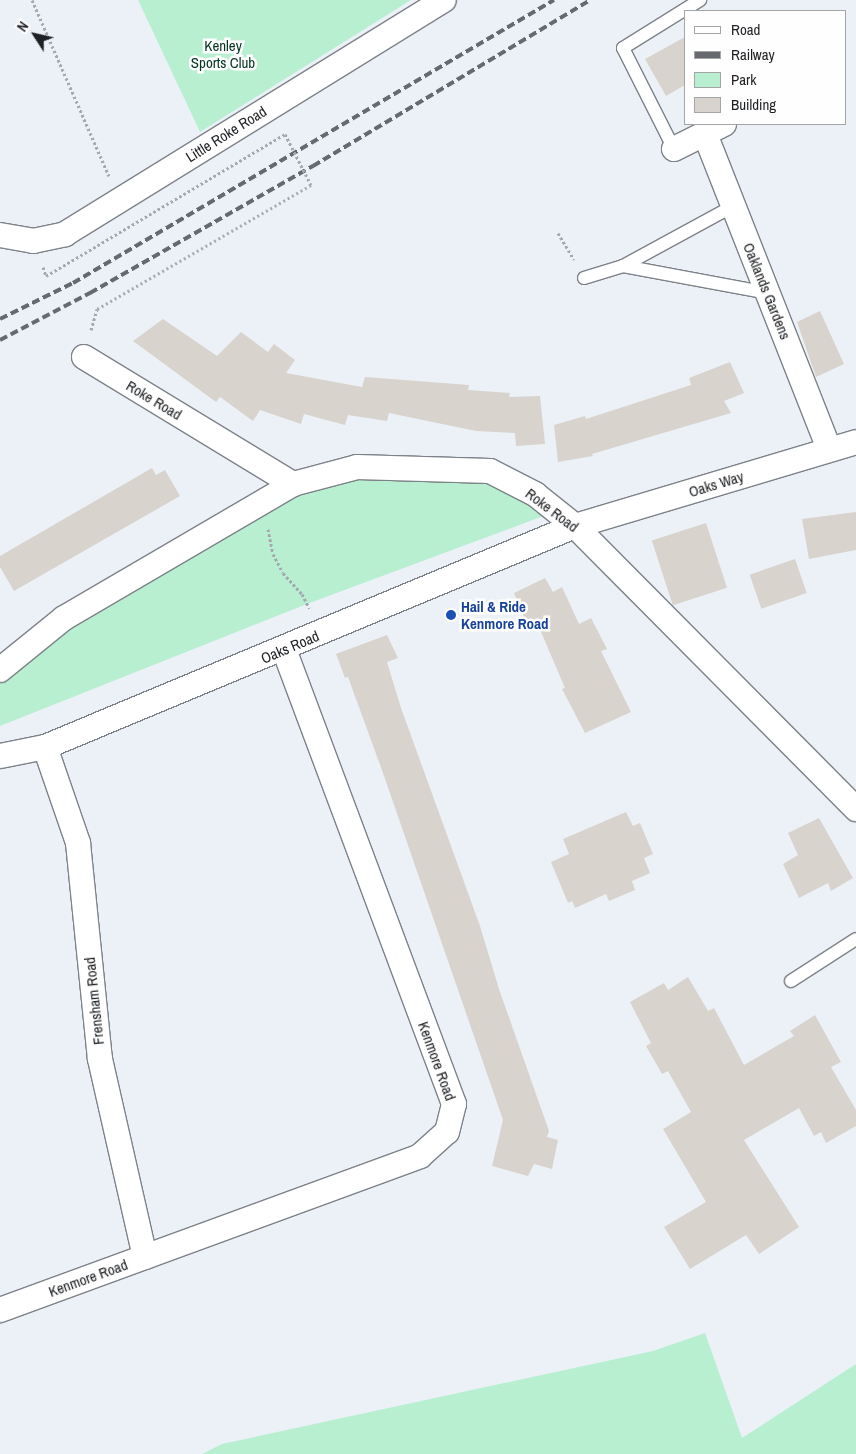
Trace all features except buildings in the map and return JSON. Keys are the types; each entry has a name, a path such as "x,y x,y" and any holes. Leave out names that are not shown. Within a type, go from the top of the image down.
{"street":[{"name":"Little Roke Road","path":"0,235 33,241 65,234 444,0"},
{"name":"Oaklands Gardens","path":"674,148 714,129 733,206 829,449"},
{"name":"Roke Road","path":"84,357 293,484 357,467 490,471 535,494 575,526 856,810"},
{"name":"Oaks Way","path":"575,526 856,442"},
{"path":"0,670 64,618 293,484"},
{"name":"Oaks Road","path":"0,756 45,747 284,650 575,526"},
{"name":"Kenmore Road","path":"0,1310 420,1156 447,1132 454,1104 284,650"},
{"name":"Frensham Road","path":"45,747 78,843 100,1059 145,1257"}],"lane":[{"path":"674,148 623,48 700,0"},
{"path":"584,278 622,266 733,206"},
{"path":"622,266 768,293"},
{"path":"791,981 856,939"}],"path":[{"path":"32,0 99,156"},
{"path":"46,276 285,134 311,185 96,309"},
{"path":"558,232 584,278"},
{"path":"273,554 307,604"}],"green space":[{"name":"Kenley Sports Club","path":"138,0 411,0 200,132"},
{"path":"357,467 490,471 557,511 307,604 0,726 0,670 293,484"},
{"path":"705,1333 742,1438 856,1364 856,1454 202,1454 222,1444 653,1351"}],"railway":[{"path":"0,319 73,283 554,0"},
{"path":"0,340 90,293 313,166 590,0"}],"place":[{"name":"Hail & Ride Kenmore Road","path":"451,615"}]}
